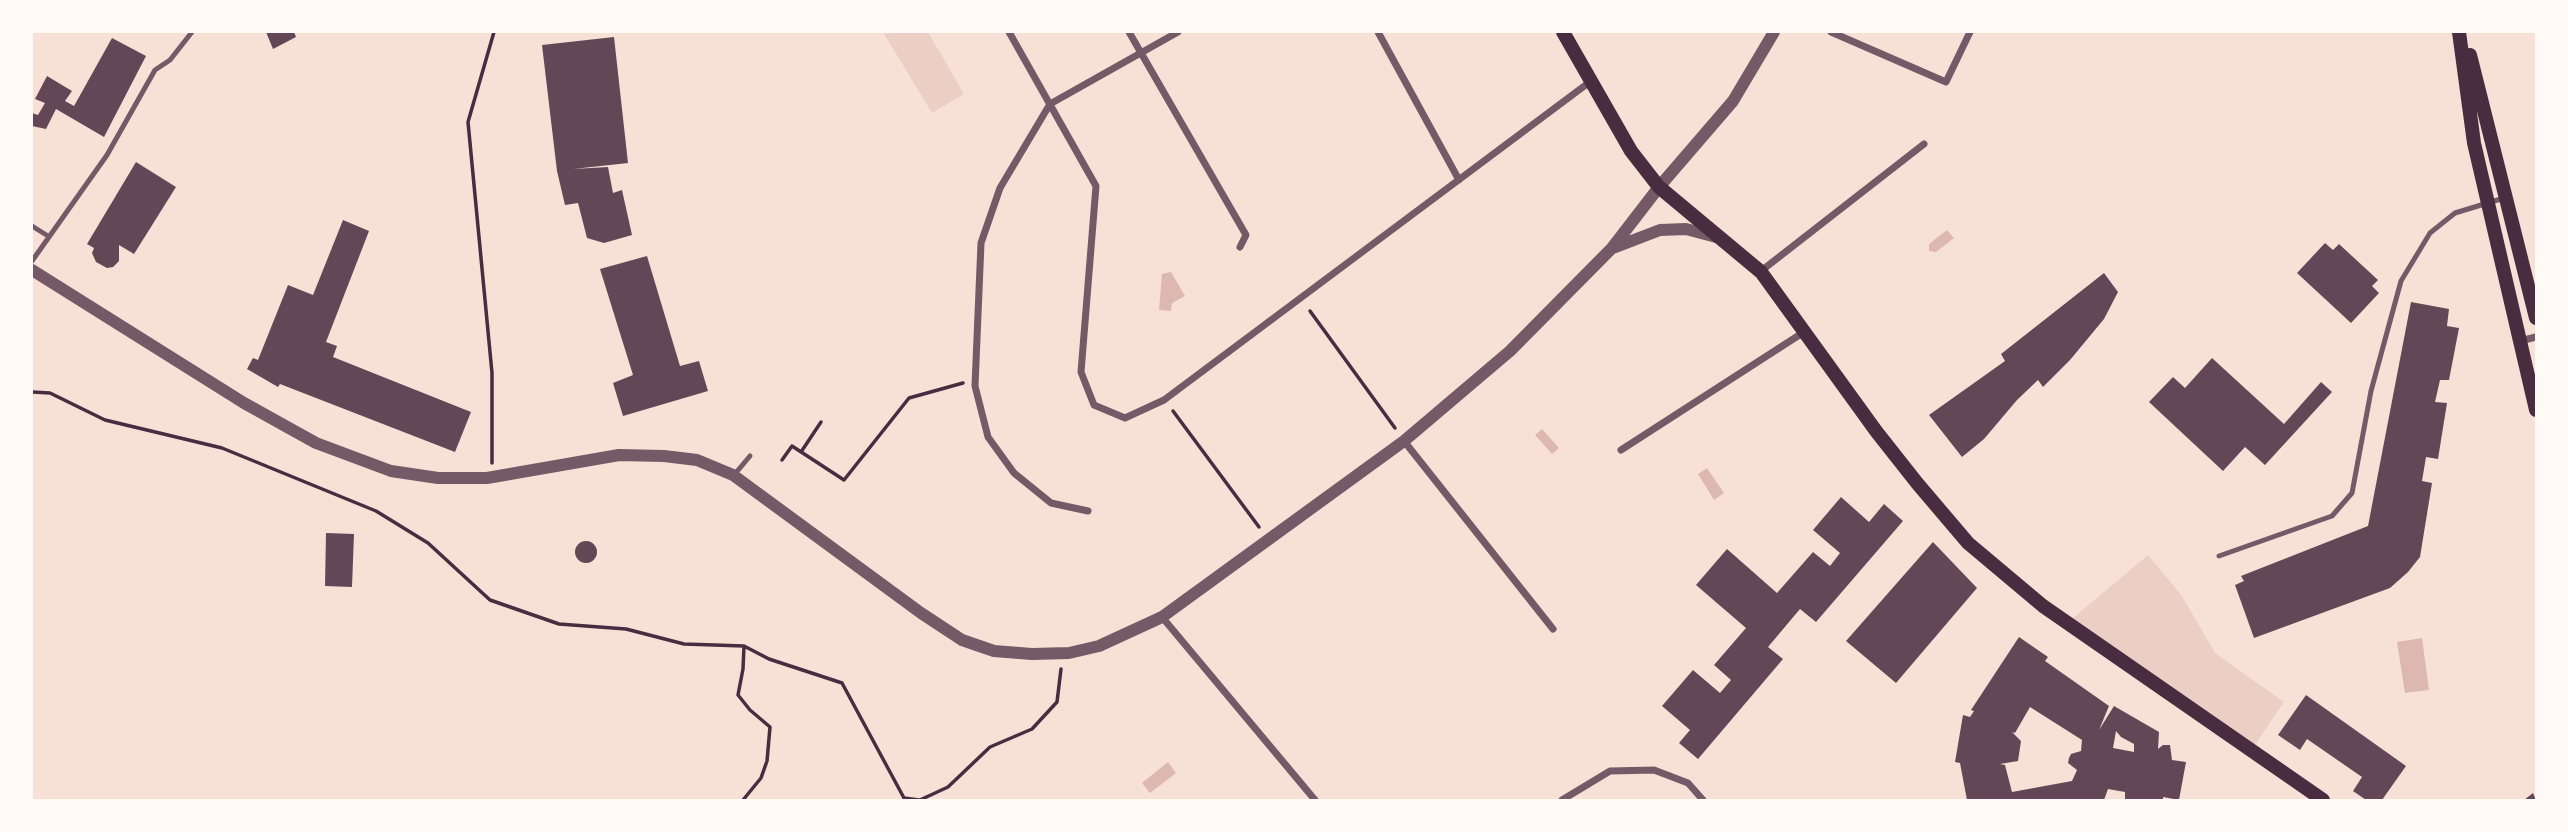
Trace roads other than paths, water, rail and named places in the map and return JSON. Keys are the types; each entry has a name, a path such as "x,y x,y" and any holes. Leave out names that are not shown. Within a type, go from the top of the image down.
{"main road":[{"path":"1563,32 1630,151 1659,187 1761,272 1917,484 1968,543 2043,606 2323,800"},
{"path":"2461,32 2507,197 2536,318"},
{"path":"2461,32 2474,143 2536,410"}],"street":[{"path":"1009,32 1096,186 1081,372 1094,405 1125,418 1164,400 1591,81"},
{"path":"1129,32 1247,235 1240,247"},
{"path":"1088,511 1051,503 1014,473 988,437 975,380 981,243 1000,188 1050,104 1178,32"},
{"path":"1378,32 1459,180"},
{"path":"32,270 285,426 316,443 391,471 438,478 488,478 620,455 697,460 733,475 962,640 994,651 1062,653 1099,646 1162,617 1404,441 1510,351 1612,248 1659,187 1733,101 1774,32"},
{"path":"1831,32 1946,82 1970,32"},
{"path":"1761,272 1924,144"},
{"path":"1612,248 1660,230 1686,229 1721,238"},
{"path":"1621,450 1804,331"},
{"path":"2520,341 2536,337"},
{"path":"1404,441 1553,629"},
{"path":"1162,617 1315,800"},
{"path":"1562,800 1610,771 1654,770 1688,783 1703,800"}],"lane":[{"path":"32,261 107,155 155,70 170,60 192,32"},
{"path":"2219,556 2332,516 2352,493 2371,391 2401,281 2430,233 2455,213 2507,197"},
{"path":"32,226 48,236"},
{"path":"733,475 750,456"}]}
